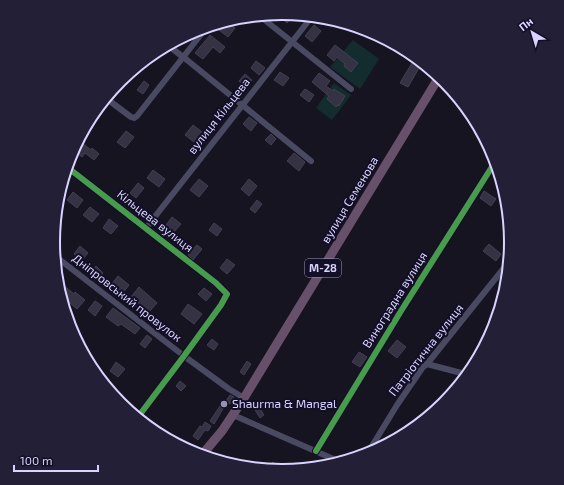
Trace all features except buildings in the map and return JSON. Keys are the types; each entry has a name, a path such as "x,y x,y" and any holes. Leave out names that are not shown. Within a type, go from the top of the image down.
{"highway":[{"name":"вулиця Семенова","path":"205,451 222,431 244,398 436,82"}],"street":[{"path":"266,20 351,89"},
{"name":"вулиця Кільцева","path":"146,228 307,21"},
{"path":"110,101 132,117 134,118 138,116 200,36"},
{"path":"173,49 311,161"},
{"name":"Виноградна вулиця","path":"316,451 401,311 492,167"},
{"name":"Кільцева вулиця","path":"71,170 216,282 227,294 221,305 184,356"},
{"name":"Дніпровський провулок","path":"60,260 184,356 229,389 244,398"},
{"name":"Патріотична вулиця","path":"374,445 397,405 422,367 427,364 503,269"},
{"path":"140,414 184,356"},
{"path":"427,364 462,373"},
{"path":"233,415 333,459"}],"green space":[{"path":"353,40 379,59 360,89 330,67"},
{"path":"334,83 351,95 332,120 316,108"}],"cycle path":[{"path":"316,451 401,311 492,167"},
{"path":"71,170 216,283 227,294 221,305 140,414"}],"place":[{"name":"Shaurma & Mangal","path":"224,404"}]}
